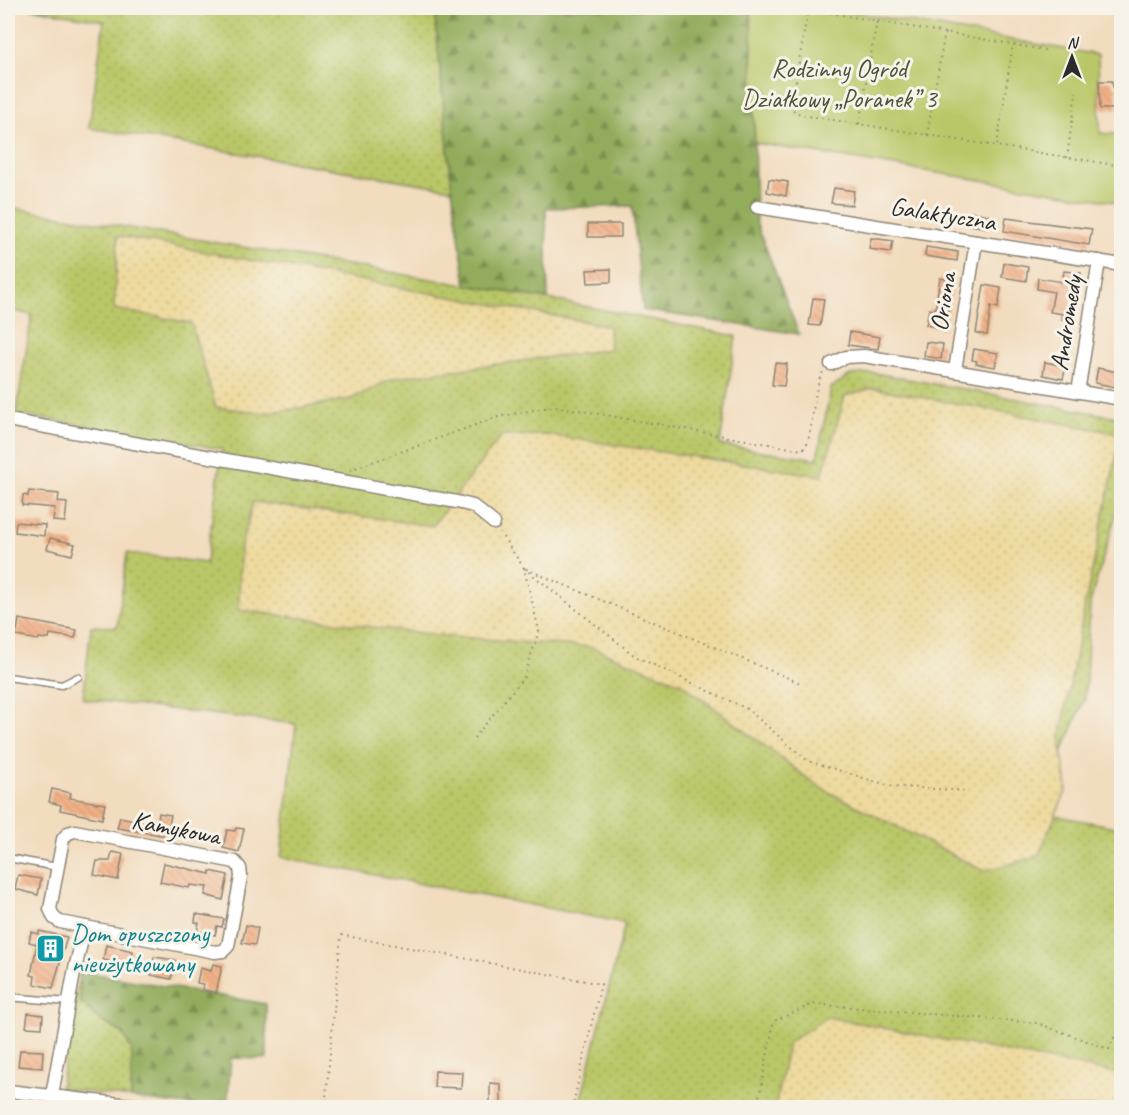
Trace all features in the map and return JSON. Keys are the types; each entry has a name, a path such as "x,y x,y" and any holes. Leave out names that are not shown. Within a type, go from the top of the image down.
{"street":[{"name":"Galaktyczna","path":"757,207 1122,265"},
{"name":"Oriona","path":"955,370 976,242"},
{"name":"Andromedy","path":"1078,392 1099,261"},
{"path":"828,367 846,357 864,356 1122,399"},
{"path":"8,420 473,506 494,523"},
{"name":"Kamykowa","path":"75,831 235,862 240,868 241,877 228,946 223,951 60,922 54,918 50,909 57,867 63,839 68,833 75,831"},
{"path":"52,1095 85,927"},
{"path":"8,1090 52,1095 96,1104 155,1107"}],"lane":[{"path":"8,677 62,685 78,677"},
{"path":"8,858 57,867"},
{"path":"8,997 69,1002"}],"path":[{"path":"801,8 1045,50"},
{"path":"808,9 792,104 794,111 802,115 1122,166"},
{"path":"859,124 877,20"},
{"path":"927,135 945,32"},
{"path":"997,146 1013,44"},
{"path":"1067,158 1076,92"},
{"path":"329,478 498,417 555,406 802,450 810,440 814,392 828,367"},
{"path":"494,523 524,568 635,656 747,709 808,761 890,786 966,791"},
{"path":"524,568 803,684"},
{"path":"474,738 524,677 539,632 524,568"},
{"path":"325,1107 341,934 601,984 572,1107"},
{"path":"757,1107 774,1021 813,1004 1037,1023 1109,1048 1122,1022"}],"green space":[{"path":"30,8 385,8 435,16 452,189 89,128 104,21"},
{"path":"434,8 751,8 756,222 799,334 643,310 632,206 546,208 548,299 466,285 452,189"},
{"name":"Rodzinny Ogród Działkowy „Poranek” 3","path":"751,8 831,8 1098,55 1100,133 1121,135 1121,203 755,143"},
{"path":"8,207 548,299 736,336 720,445 817,459 831,388 850,375 875,373 1121,418 1121,497 1090,603 1085,698 1037,812 1121,828 1121,1107 579,1107 625,923 281,857 296,724 83,699 91,626 117,627 127,553 206,563 222,449 16,414 32,315 8,310"},
{"path":"79,971 266,1004 267,1059 231,1058 227,1107 203,1107 131,1098 132,1051 123,1033 101,1021 80,1002"},
{"path":"78,981 101,1021 123,1033 133,1051 131,1098 60,1088"}],"sand":[{"path":"118,236 609,326 610,349 394,378 351,399 268,413 216,407 191,323 114,309"},
{"path":"873,388 1121,434 1086,599 1060,738 1067,789 1038,856 984,871 821,788 681,683 591,647 445,636 239,610 240,550 253,502 433,526 501,436 548,435 822,476 845,396"},
{"path":"827,1017 1121,1074 1121,1107 775,1107 788,1043"}],"building":[{"path":"1099,81 1112,81 1113,87 1116,87 1117,109 1100,109"},
{"path":"769,179 788,182 786,196 767,192"},
{"path":"834,188 854,191 852,205 831,203"},
{"path":"972,212 989,215 987,228 970,225"},
{"path":"1006,218 1092,229 1089,245 1004,231"},
{"path":"588,224 621,224 621,237 588,237"},
{"path":"871,238 893,241 891,252 869,249"},
{"path":"926,247 958,252 957,261 925,256"},
{"path":"1004,263 1028,267 1026,281 1002,277"},
{"path":"611,269 611,282 588,283 587,270"},
{"path":"1064,271 1081,273 1079,288 1074,287 1071,310 1075,311 1073,321 1062,320 1063,314 1050,312 1054,292 1037,289 1038,278 1062,282"},
{"path":"940,278 954,281 944,329 926,325 929,309 935,310"},
{"path":"984,285 1001,288 998,308 991,306 987,335 976,333"},
{"path":"813,298 824,299 820,326 809,325"},
{"path":"850,332 880,337 878,349 848,345"},
{"path":"926,342 943,344 941,359 924,356"},
{"path":"974,349 998,353 995,367 976,364 977,361 972,360"},
{"path":"1045,362 1066,366 1063,379 1043,375"},
{"path":"775,363 787,364 784,386 772,385"},
{"path":"1098,368 1118,372 1116,387 1095,383"},
{"path":"29,491 59,494 58,502 67,503 65,522 53,521 55,508 22,505 23,495 28,496"},
{"path":"16,522 45,525 44,536 15,532"},
{"path":"50,538 75,544 72,555 47,549"},
{"path":"19,619 77,630 75,638 50,634 49,639 39,638 38,640 16,636"},
{"path":"52,789 71,793 70,798 105,804 102,819 60,810 61,805 49,802"},
{"path":"159,813 171,815 167,836 117,828 120,817 150,823 150,820 158,822"},
{"path":"236,828 244,829 239,852 223,848 227,830 235,831"},
{"path":"112,852 123,854 118,880 94,875 97,861 110,861"},
{"path":"164,863 210,874 210,871 228,875 223,900 205,895 207,887 190,885 189,888 160,882"},
{"path":"18,875 41,879 38,895 15,889"},
{"path":"196,914 224,919 222,927 217,926 215,935 197,931 199,923 195,922"},
{"path":"246,925 258,928 255,945 242,943"},
{"path":"39,931 67,937 53,988 34,984 35,976 31,975 37,944 29,942 31,932 39,934"},
{"path":"106,945 133,951 130,965 103,960"},
{"path":"154,957 175,960 171,979 151,975"},
{"path":"213,964 222,966 216,993 202,990 203,984 197,983 200,968 211,971"},
{"path":"28,1013 43,1015 42,1028 26,1027"},
{"path":"20,1050 43,1051 42,1068 18,1066"},
{"path":"435,1071 462,1072 461,1088 434,1087"},
{"path":"490,1083 501,1084 501,1107 490,1107"}],"place":[{"name":"Dom opuszczony nieużytkowany","path":"50,948"}]}
